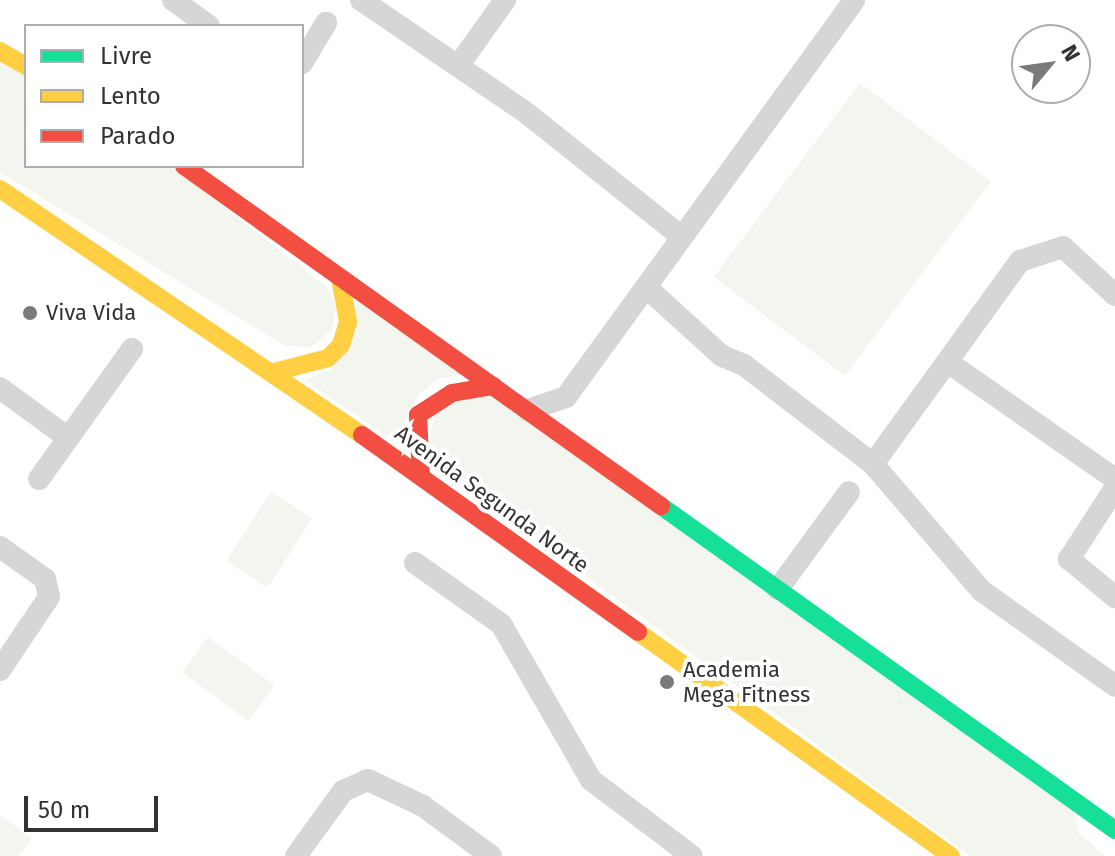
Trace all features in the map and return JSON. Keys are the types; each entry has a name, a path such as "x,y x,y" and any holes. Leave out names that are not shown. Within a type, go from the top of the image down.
{"main road":[{"path":"0,51 24,65"},
{"path":"187,168 1115,830"},
{"name":"Avenida Segunda Norte","path":"0,189 274,372 951,856"},
{"path":"274,372 328,358 341,345 348,322 340,278"},
{"path":"421,476 418,415 452,393 493,386"}],"street":[{"path":"173,0 206,24"},
{"path":"361,0 648,203 682,237"},
{"path":"458,66 505,0"},
{"path":"528,410 566,397 854,0"},
{"path":"304,60 326,23"},
{"path":"873,464 1020,261 1043,248 1063,247 1084,259 1115,295"},
{"path":"647,288 722,356 744,365 873,464 982,591 1115,686"},
{"path":"39,479 132,349"},
{"path":"949,363 1115,479"},
{"path":"0,388 68,438"},
{"path":"565,437 566,397"},
{"path":"1115,488 1069,559 1115,597"},
{"path":"778,589 849,492"},
{"path":"0,547 45,579 49,597 0,670"},
{"path":"415,563 501,624 591,780 692,856"},
{"path":"296,856 343,791 368,780 423,806 491,856"}],"shaded area":[{"path":"0,57 24,71 24,168 174,168 326,286 336,306 332,330 310,347 285,346 0,172"},
{"path":"860,83 991,182 845,376 714,277"},
{"path":"357,302 463,375 438,379 419,394 405,421 404,448 305,380 333,368"},
{"path":"490,392 1072,806 1079,833 1105,856 970,856 510,521 435,458 430,432 437,408"},
{"path":"271,492 312,519 267,587 226,561"},
{"path":"208,637 274,685 248,721 182,673"},
{"path":"0,815 32,838 19,856 0,856"}],"traffic: fast":[{"path":"661,506 1115,830"}],"traffic: slow":[{"path":"0,51 24,65"},
{"path":"0,189 362,435"},
{"path":"274,372 328,358 341,345 348,322 340,278"},
{"path":"638,632 951,856"}],"traffic: jam":[{"path":"187,168 661,506"},
{"path":"421,476 418,415 452,393 493,386"},
{"path":"362,435 638,632"}],"place":[{"name":"Viva Vida","path":"30,313"},
{"name":"Academia Mega Fitness","path":"667,682"}]}
